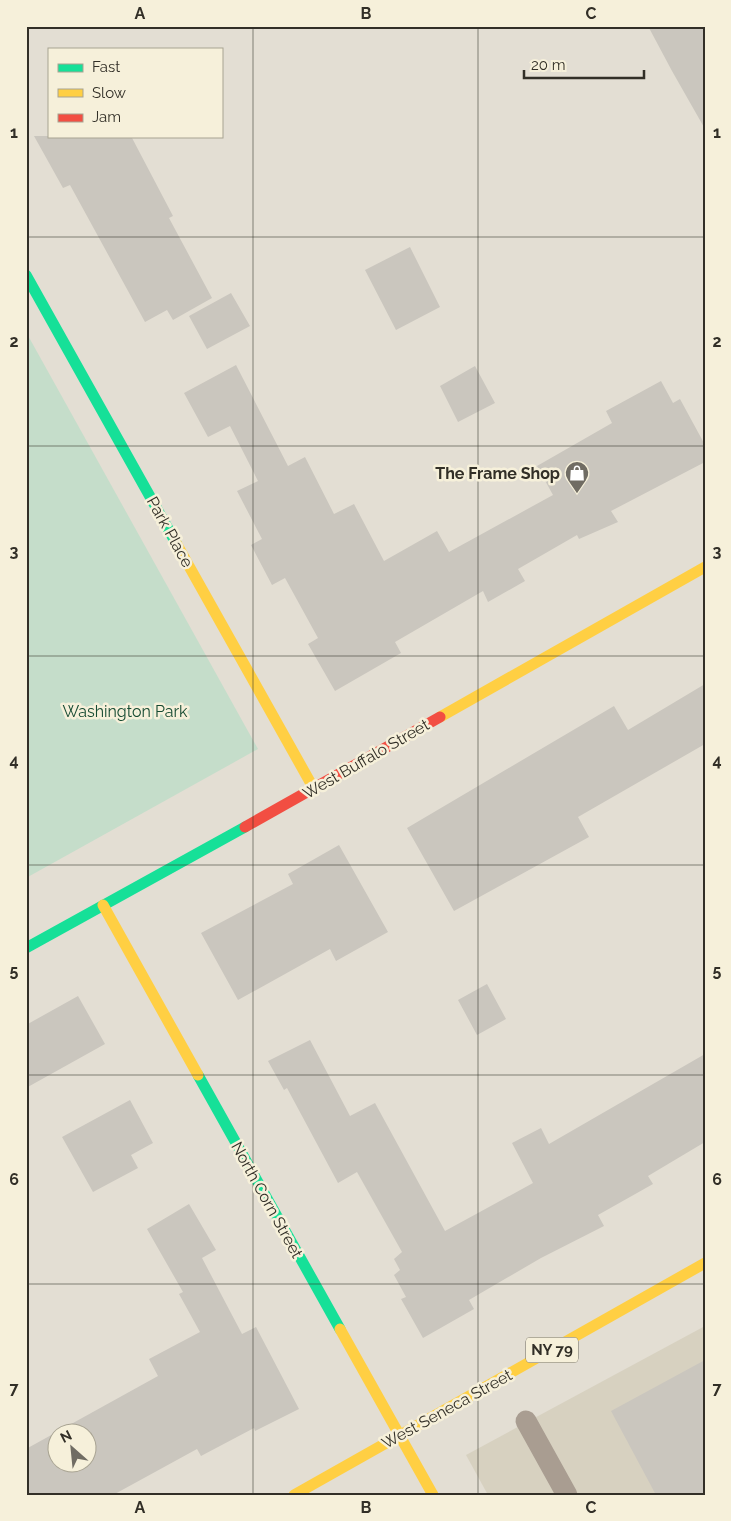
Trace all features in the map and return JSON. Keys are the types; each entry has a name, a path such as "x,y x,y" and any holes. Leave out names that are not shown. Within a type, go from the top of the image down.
{"main road":[{"name":"Park Place","path":"26,275 314,789"},
{"name":"West Buffalo Street","path":"26,948 314,789 705,567"},
{"name":"North Corn Street","path":"103,905 432,1495"},
{"name":"West Seneca Street","path":"294,1495 705,1263"}],"lane":[{"path":"526,1422 567,1495"}],"shaded area":[{"path":"705,1326 705,1495 488,1495 466,1455"}],"green space":[{"name":"Washington Park","path":"26,332 258,749 26,878"}],"building":[{"path":"648,26 705,26 705,129 672,71"},
{"path":"34,136 48,136 48,138 132,138 173,216 169,218 212,298 173,320 167,310 145,322 70,185 63,188"},
{"path":"410,247 440,307 396,330 365,270"},
{"path":"231,293 250,326 207,349 189,316"},
{"path":"236,365 288,466 305,457 334,514 354,504 384,561 437,531 449,552 553,495 537,466 612,423 606,411 661,381 673,403 680,399 705,445 705,462 611,511 618,522 579,539 577,535 518,569 525,581 488,602 483,591 395,642 401,653 335,691 308,644 318,638 285,578 272,585 251,545 262,539 237,491 258,481 230,426 208,437 184,393"},
{"path":"475,366 495,403 458,422 440,386"},
{"path":"705,684 705,744 578,817 589,837 454,911 407,828 614,706 628,730"},
{"path":"339,845 388,932 336,961 330,949 238,1000 201,933 293,884 288,874"},
{"path":"487,984 506,1019 477,1035 458,1000"},
{"path":"78,996 105,1044 26,1088 26,1025"},
{"path":"310,1040 350,1116 375,1103 445,1231 533,1183 512,1143 541,1128 549,1144 705,1054 705,1142 648,1176 653,1184 598,1215 604,1226 541,1258 469,1300 474,1309 423,1338 401,1299 406,1297 394,1275 400,1270 394,1259 402,1252 357,1172 338,1183 287,1088 284,1090 268,1061"},
{"path":"130,1100 153,1143 131,1155 138,1168 93,1192 62,1137"},
{"path":"189,1204 216,1250 202,1258 242,1334 256,1327 299,1409 255,1431 254,1428 201,1456 197,1449 113,1495 26,1495 26,1449 48,1437 48,1474 98,1474 98,1424 71,1424 158,1376 149,1359 200,1332 179,1294 183,1292 147,1229"},
{"path":"705,1360 705,1495 656,1495 611,1411"}],"traffic: fast":[{"path":"26,275 176,543"},
{"path":"26,948 245,827"},
{"path":"198,1075 340,1329"}],"traffic: slow":[{"path":"176,543 314,789"},
{"path":"440,717 705,567"},
{"path":"103,905 198,1075"},
{"path":"294,1495 705,1263"},
{"path":"340,1329 433,1495"}],"traffic: jam":[{"path":"245,827 440,717"}],"place":[{"name":"The Frame Shop","path":"577,494"}]}
